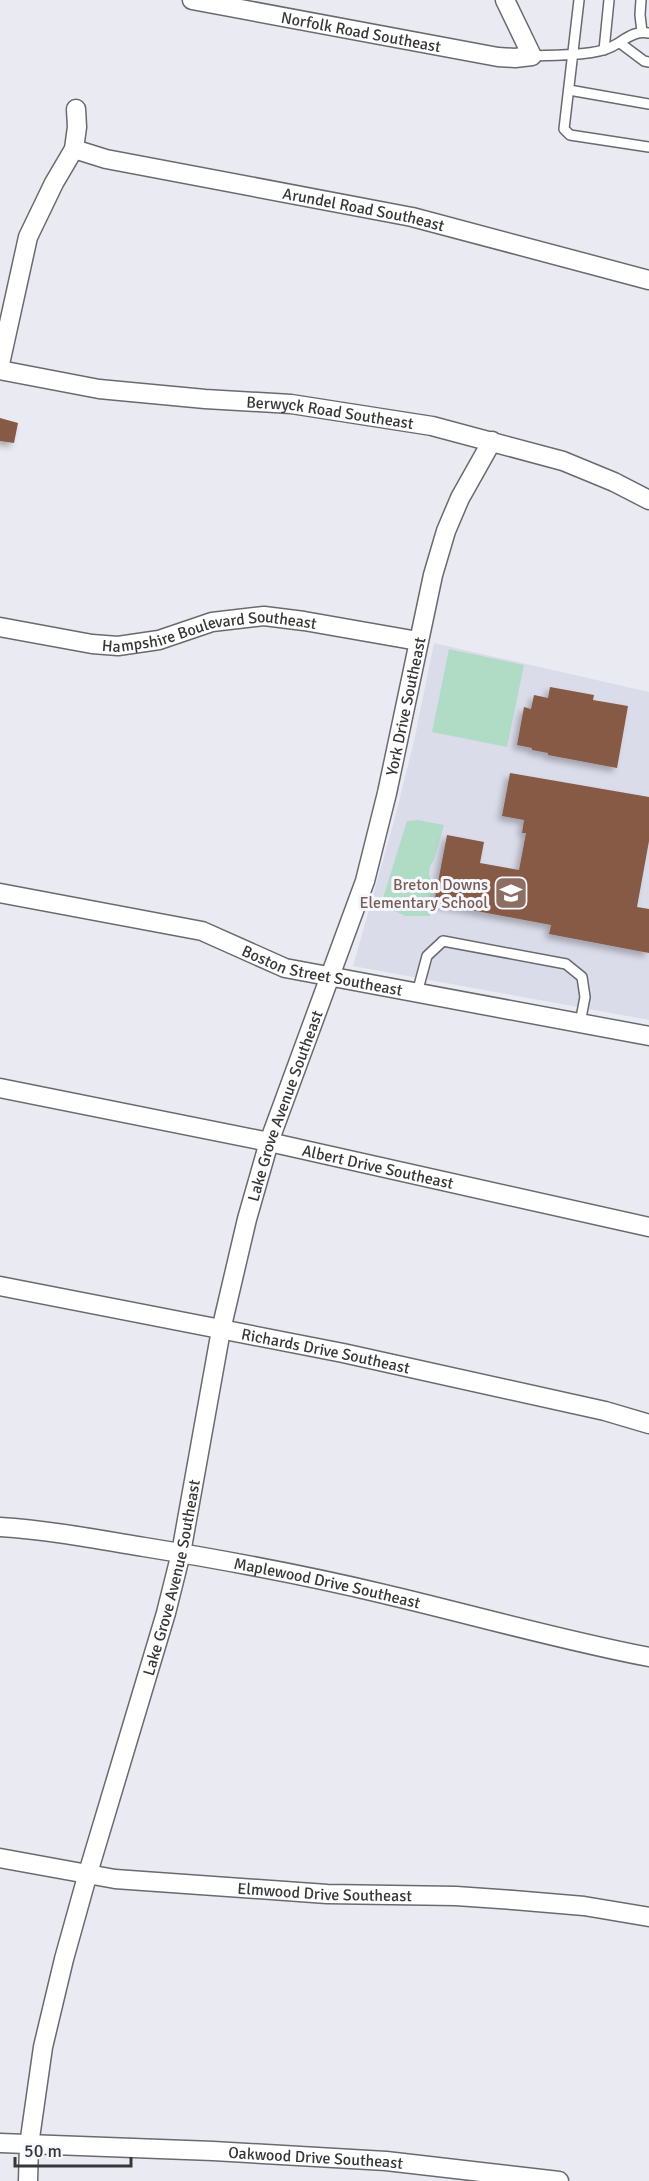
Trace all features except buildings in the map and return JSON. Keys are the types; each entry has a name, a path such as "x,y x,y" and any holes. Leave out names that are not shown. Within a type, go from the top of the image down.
{"street":[{"name":"Norfolk Road Southeast","path":"192,0 498,57 532,56"},
{"path":"505,0 532,56"},
{"path":"0,364 28,237 54,183 74,149 77,127 76,109"},
{"name":"Arundel Road Southeast","path":"74,149 106,159 412,217 649,280"},
{"name":"Berwyck Road Southeast","path":"0,370 99,389 291,404 432,426 563,461 614,482 649,500"},
{"name":"York Drive Southeast","path":"331,977 365,881 387,793 418,641 446,531 460,498 492,441"},
{"name":"Hampshire Boulevard Southeast","path":"0,627 92,644 118,646 159,640 212,622 264,616 418,641"},
{"name":"Boston Street Southeast","path":"0,893 202,931 285,968 649,1036"},
{"name":"Lake Grove Avenue Southeast","path":"28,2181 29,2145 43,2047 88,1873 166,1613 181,1553 220,1330 247,1219 269,1142 331,977"},
{"name":"Albert Drive Southeast","path":"0,1088 269,1142 649,1227"},
{"name":"Richards Drive Southeast","path":"0,1286 366,1358 605,1411 649,1424"},
{"name":"Maplewood Drive Southeast","path":"0,1527 43,1530 181,1553 384,1594 515,1628 649,1658"},
{"name":"Elmwood Drive Southeast","path":"0,1858 116,1879 327,1894 456,1896 513,1900 584,1906 649,1917"},
{"name":"Oakwood Drive Southeast","path":"0,2143 213,2151 386,2161 559,2181"}],"lane":[{"path":"579,0 564,129 570,135 649,147"},
{"path":"604,50 609,0"},
{"path":"532,56 604,50 620,43 629,35 646,32 640,15 641,0"},
{"path":"620,43 644,61 649,62"},
{"path":"569,90 649,104"},
{"path":"417,993 427,956 443,941 509,952 566,964 582,977 585,997 580,1023"}],"shaded area":[{"name":"Breton Downs Elementary School","path":"434,643 649,692 649,1020 353,966 394,821 414,741"}],"green space":[{"path":"449,649 524,665 507,747 432,732"},
{"path":"418,820 444,825 434,860 430,866 429,874 433,886 430,916 405,916 384,906 383,898 407,821"}],"place":[{"name":"Breton Downs Elementary School","path":"511,893"}]}
